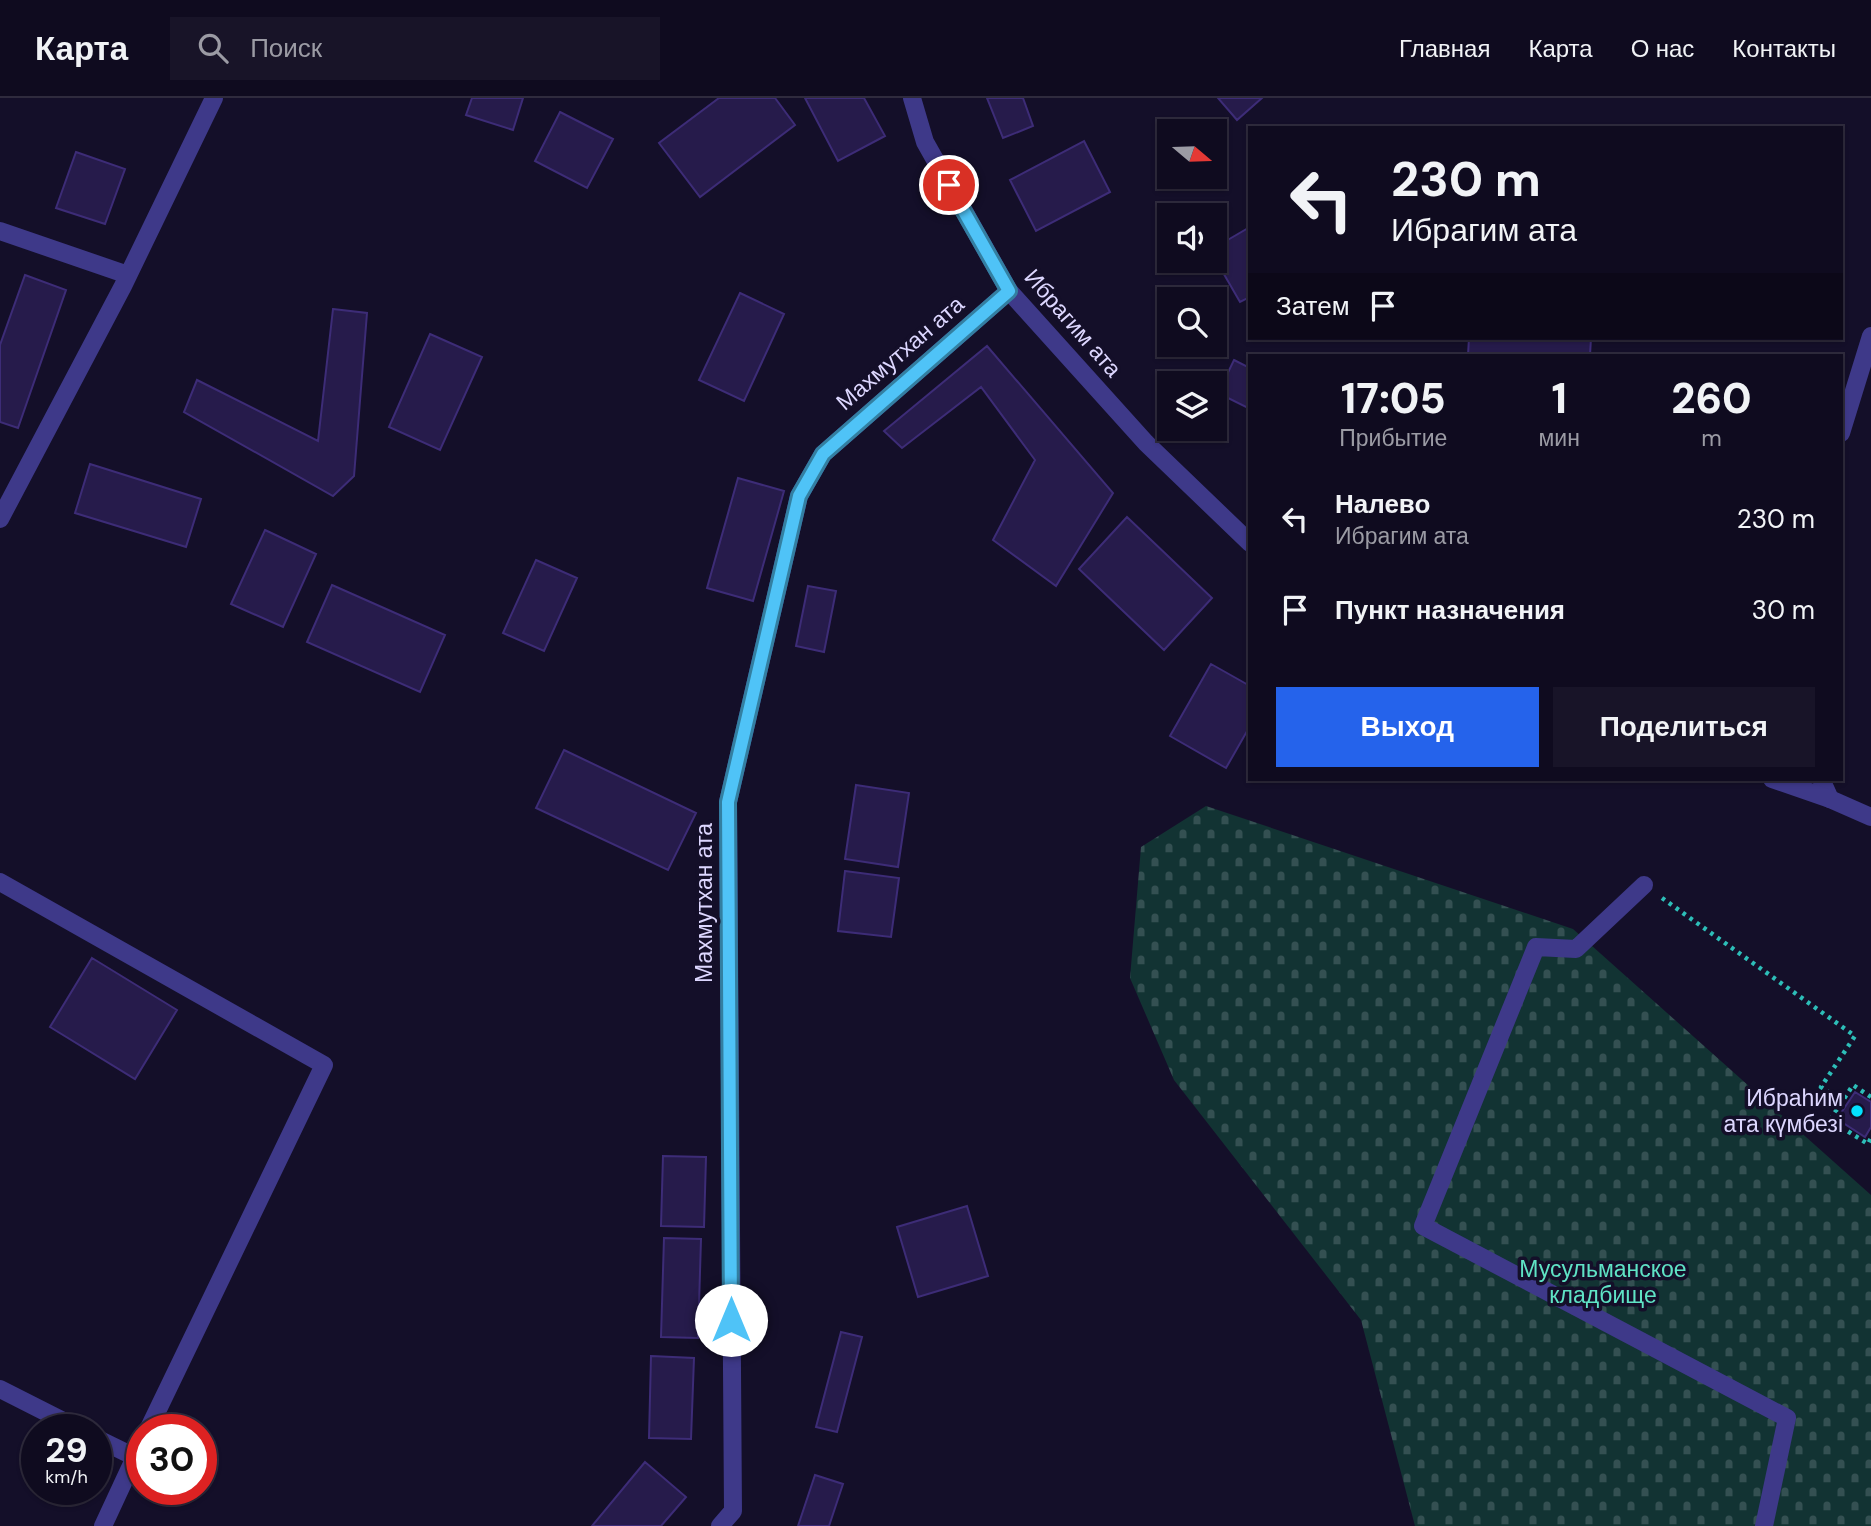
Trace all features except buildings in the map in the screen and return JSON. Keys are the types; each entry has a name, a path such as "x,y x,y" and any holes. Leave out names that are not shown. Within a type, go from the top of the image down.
{"street":[{"path":"0,519 128,275 214,98"},
{"name":"Ибрагим ата","path":"912,98 925,142 1009,291 1146,443 1248,541"},
{"path":"0,231 128,275"},
{"name":"Махмутхан ата","path":"720,1526 733,1511 728,802 799,496 823,454 1009,291"},
{"path":"1843,427 1871,336"},
{"path":"1778,781 1871,817"},
{"path":"1822,781 1830,799"},
{"path":"0,882 324,1065 156,1414"},
{"path":"1644,885 1576,949 1536,947 1423,1226 1787,1418 1764,1526"},
{"path":"0,1389 49,1414"},
{"path":"103,1526 126,1476"}],"path":[{"path":"1644,885 1855,1036 1821,1087 1842,1101"},
{"path":"1871,1097 1853,1085 1830,1120 1868,1144 1871,1138"}],"green space":[{"name":"Мусульманское кладбище","path":"1206,806 1573,929 1871,1195 1871,1526 1415,1526 1361,1320 1174,1080 1130,978 1141,847"}],"place":[{"name":"Ибраһим ата күмбезі","path":"1857,1111"}],"route":[{"path":"731,1320 728,802 799,496 823,454 1009,291 949,185"}]}
